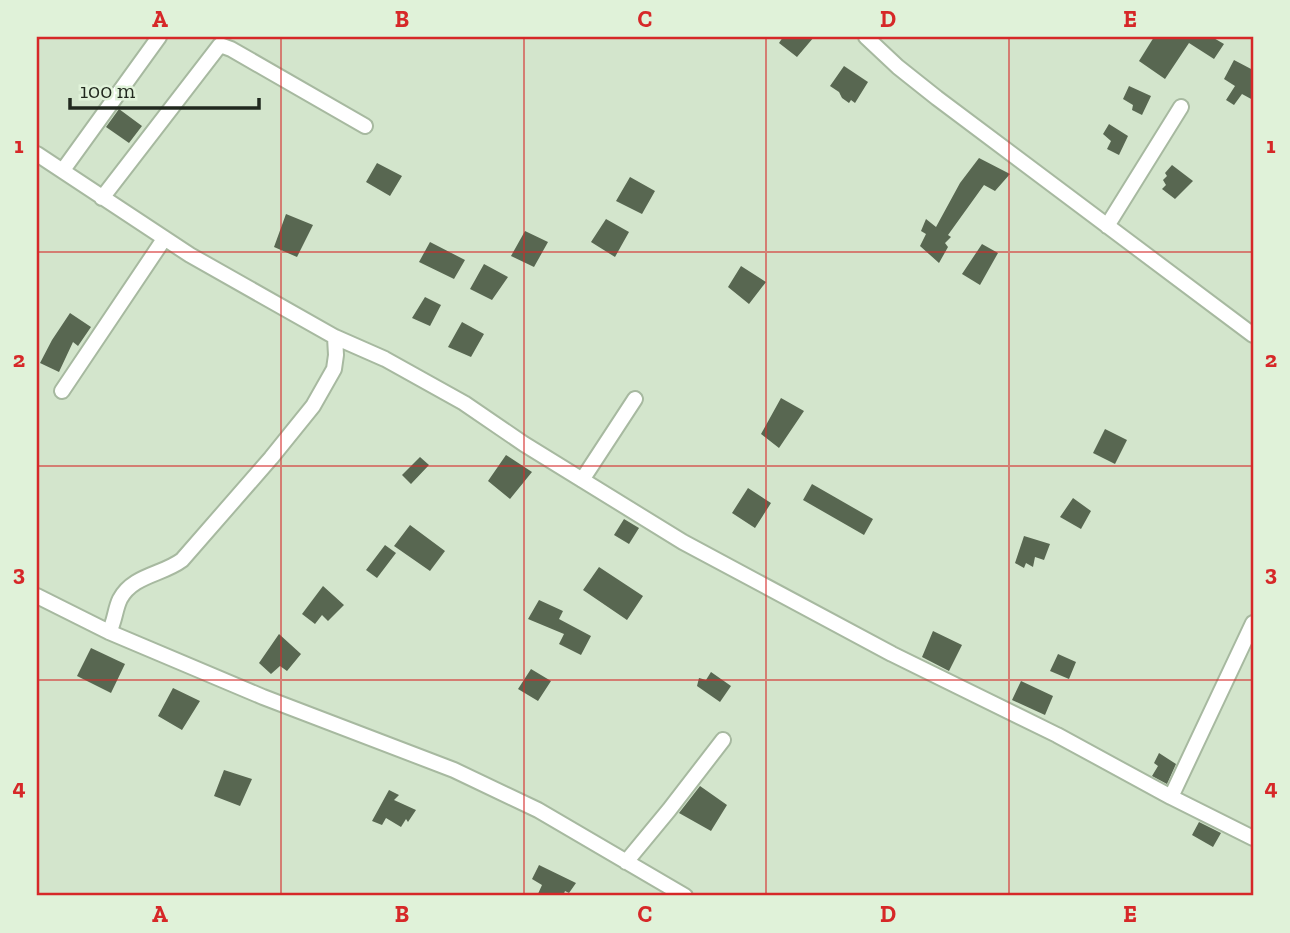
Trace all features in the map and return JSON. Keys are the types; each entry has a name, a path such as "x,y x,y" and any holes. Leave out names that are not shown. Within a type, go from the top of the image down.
{"street":[{"path":"63,170 159,37"},
{"path":"228,37 299,78"},
{"path":"866,37 911,78 1253,335"},
{"path":"102,198 220,45 232,49 365,126"},
{"path":"1107,226 1181,107"},
{"path":"37,154 164,239 335,337 385,359 454,397 582,480 742,576 1253,838"},
{"path":"62,391 164,239"},
{"path":"109,632 117,607 127,589 139,580 182,560 301,423 334,369 337,355 335,337"},
{"path":"582,480 635,399"},
{"path":"37,596 109,632 303,713 454,770 538,810 685,896"},
{"path":"1171,797 1253,623"},
{"path":"626,862 723,740"}],"building":[{"path":"783,37 814,37 797,57 779,43"},
{"path":"1154,37 1212,37 1224,44 1214,59 1189,43 1165,79 1139,61"},
{"path":"1234,60 1253,70 1253,100 1242,94 1234,105 1226,100 1235,86 1224,79"},
{"path":"844,66 868,82 855,103 851,100 849,103 830,86"},
{"path":"1129,86 1151,96 1142,115 1132,110 1133,105 1123,99"},
{"path":"119,109 142,126 129,143 106,127"},
{"path":"1109,124 1128,136 1119,155 1107,149 1111,141 1103,134"},
{"path":"979,158 1010,174 995,191 984,185 948,235 951,237 945,243 948,247 939,263 920,246 926,234 921,231 926,219 936,227 960,183"},
{"path":"377,163 402,176 390,196 366,182"},
{"path":"1172,165 1193,181 1175,199 1162,189 1166,185 1163,180 1167,176 1165,173"},
{"path":"630,177 655,191 642,214 616,201"},
{"path":"286,214 313,225 297,257 274,247"},
{"path":"606,219 629,232 615,257 591,242"},
{"path":"525,231 548,242 534,267 511,256"},
{"path":"430,242 465,260 454,279 419,262"},
{"path":"982,244 998,253 980,285 962,274"},
{"path":"484,264 508,277 492,300 470,289"},
{"path":"741,266 766,282 749,304 728,287"},
{"path":"425,297 441,305 430,326 412,318"},
{"path":"70,313 91,327 78,346 73,342 59,372 40,363"},
{"path":"462,322 484,334 471,357 448,347"},
{"path":"781,398 804,411 779,448 761,434"},
{"path":"1105,429 1127,440 1115,464 1093,453"},
{"path":"506,455 532,472 510,499 488,481"},
{"path":"420,457 429,465 411,484 402,475"},
{"path":"812,484 873,519 864,535 803,500"},
{"path":"748,488 771,503 755,528 732,513"},
{"path":"1073,498 1091,511 1081,529 1060,517"},
{"path":"624,519 639,528 629,544 614,535"},
{"path":"410,525 445,551 430,571 394,546"},
{"path":"1024,536 1050,544 1044,560 1035,557 1033,567 1026,563 1024,568 1015,563"},
{"path":"385,545 396,553 377,578 366,570"},
{"path":"599,567 643,596 627,620 583,590"},
{"path":"323,586 344,605 328,621 322,615 315,624 302,614"},
{"path":"539,600 563,611 559,619 591,636 581,655 559,644 564,634 528,619"},
{"path":"933,631 962,645 949,671 922,657"},
{"path":"279,634 301,654 287,671 280,666 271,674 259,663"},
{"path":"91,648 125,664 111,693 77,676"},
{"path":"1058,654 1076,662 1069,679 1050,671"},
{"path":"531,669 551,681 538,701 518,689"},
{"path":"711,672 731,686 720,702 697,686 699,678 706,680"},
{"path":"1021,681 1053,696 1045,715 1012,700"},
{"path":"173,688 200,701 182,730 158,716"},
{"path":"1159,753 1176,764 1167,784 1152,776 1158,766 1154,763"},
{"path":"224,770 252,779 240,806 214,796"},
{"path":"700,786 727,805 711,831 679,813"},
{"path":"389,790 399,795 394,800 416,810 401,827 386,818 382,825 372,821"},
{"path":"1199,822 1221,833 1213,847 1192,835"},
{"path":"539,865 576,883 569,893 565,891 563,896 537,896 542,885 532,879"}]}
